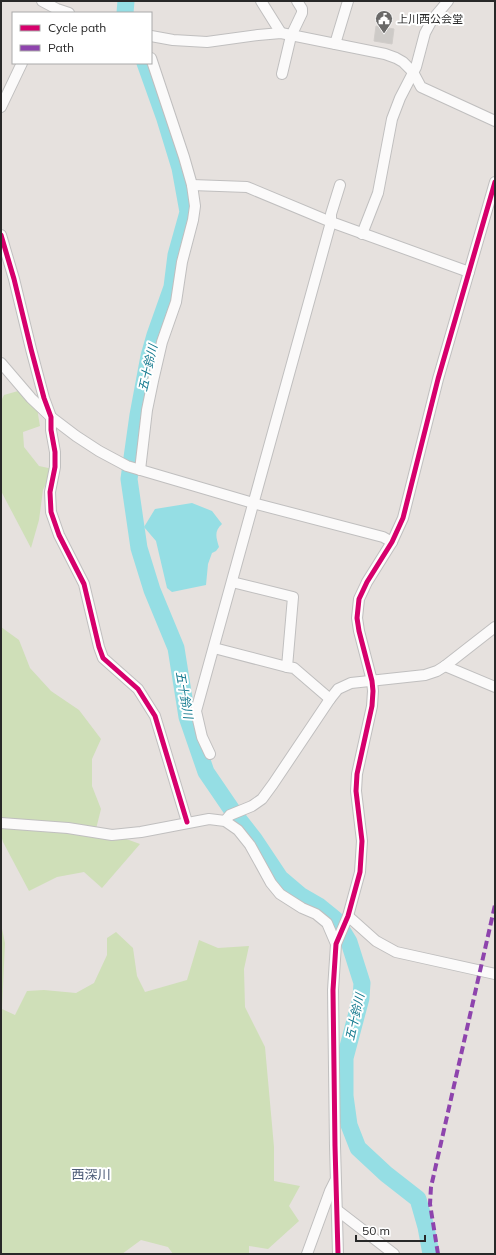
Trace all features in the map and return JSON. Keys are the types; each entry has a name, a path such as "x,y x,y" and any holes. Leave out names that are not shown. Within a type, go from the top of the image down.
{"street":[{"path":"42,1 54,8 66,12"},
{"path":"261,1 286,34"},
{"path":"282,74 286,34 302,13 302,9 297,1"},
{"path":"335,44 348,1"},
{"path":"362,234 378,193 392,119 416,67 425,33 432,20 448,1"},
{"path":"152,36 173,40 207,42 258,35 286,34 396,58 413,72 421,87 495,121"},
{"path":"134,468 162,342 176,302 182,262 193,220 195,206 192,184 152,61"},
{"path":"1,107 22,64"},
{"path":"338,1254 333,990 338,941 347,920 360,872 362,841 356,791 357,774 372,706 372,680 357,618 359,599 367,582 392,542 403,518 438,379 495,182"},
{"path":"192,184 247,187 362,234 469,272"},
{"path":"210,754 202,736 196,711 340,185"},
{"path":"1,235 14,279 44,398 51,417 51,430 55,452 55,467 50,492 51,512 59,535 84,584 103,658 138,689 155,716 188,822"},
{"path":"1,363 31,398 51,417 88,444 134,468 254,503 383,537 392,542"},
{"path":"232,582 293,597 287,666"},
{"path":"1,823 68,828 112,835 141,832 188,822 227,818 252,806 262,799 338,689 351,683 425,675 437,671 495,627"},
{"path":"214,648 294,668 330,699"},
{"path":"444,666 495,686"},
{"path":"227,818 250,845 271,883 280,894 302,908 316,914 327,923 338,941"},
{"path":"347,920 376,941 396,952 495,974"},
{"path":"307,1254 330,1191 336,1180"},
{"path":"337,1210 394,1254"}],"green space":[{"path":"18,391 37,408 40,426 23,432 24,447 39,466 53,469 43,490 39,520 31,548 1,491 1,401 4,395"},
{"path":"1,627 19,640 30,668 51,691 79,710 101,739 92,759 92,786 101,809 95,833 118,836 140,844 102,888 84,872 57,877 29,891 3,842 1,835"},
{"path":"1,924 5,943 2,1009 15,1015 27,991 44,990 76,993 94,983 107,955 107,938 116,932 133,948 137,976 145,992 187,980 199,940 218,948 249,946 244,969 245,1007 265,1047 274,1147 274,1181 300,1186 289,1206 299,1221 268,1249 249,1246 249,1254 173,1254 168,1247 141,1240 122,1254 1,1254"}],"water":[{"path":"192,503 212,511 222,524 216,534 219,547 212,553 208,564 206,585 172,592 167,588 156,541 144,527 155,509"}],"building":[{"name":"上川西公会堂","path":"376,26 394,29 392,44 374,41"}],"waterway":[{"name":"五十鈴川","path":"125,12 126,1"},
{"name":"五十鈴川","path":"145,64 165,119 180,168 188,212 176,255 172,287 149,356 138,415 129,479 139,548 152,590 176,648 187,717 206,772 280,878 300,895 319,906 335,919 349,942 362,983 361,998 345,1058 345,1096 349,1125 358,1148 386,1174 418,1199 426,1227 431,1254"}],"marked path":[{"path":"438,1254 430,1204 431,1187 495,905"}],"cycle path":[{"path":"338,1254 333,990 336,944 348,916 360,872 362,841 356,791 357,774 372,706 373,691 357,618 359,599 367,582 392,542 403,518 438,379 495,182"},
{"path":"1,235 14,279 44,398 51,417 51,430 55,452 55,467 50,492 51,512 59,535 84,584 103,658 138,689 155,716 187,822"}],"place":[{"name":"上川西公会堂","path":"384,34"}],"district":[{"name":"西深川","path":"91,1174"}]}
